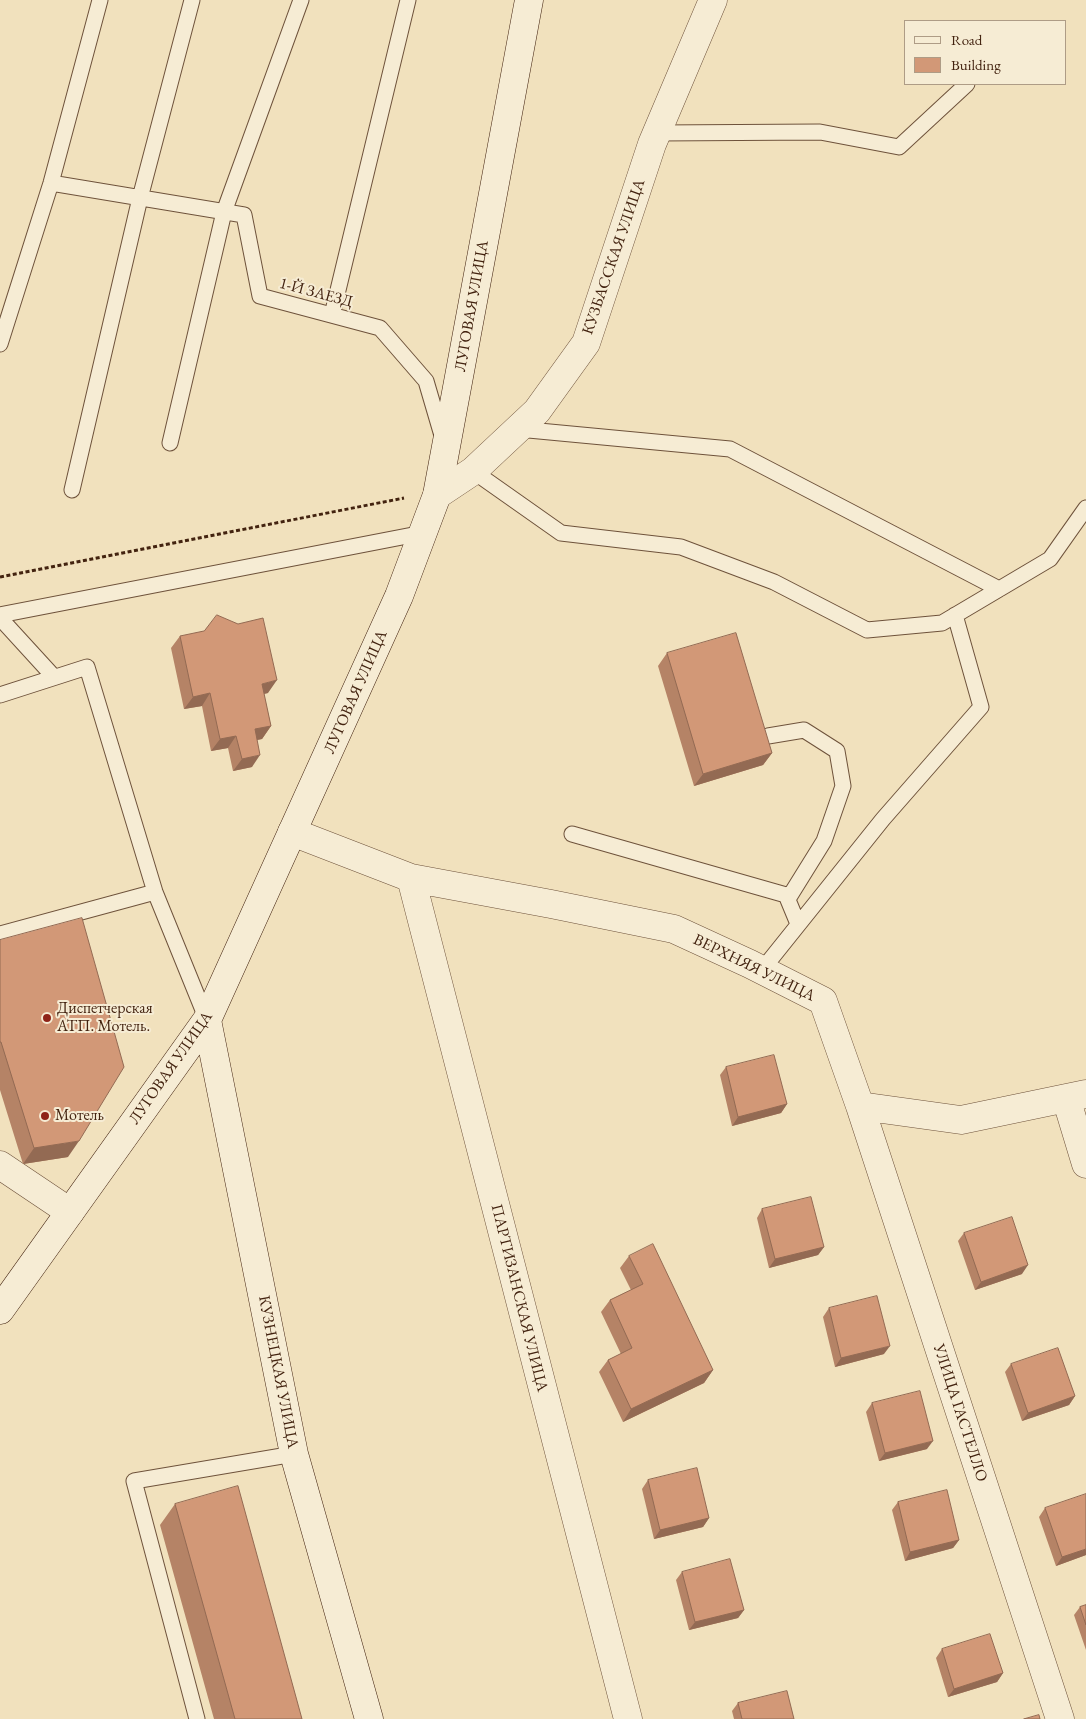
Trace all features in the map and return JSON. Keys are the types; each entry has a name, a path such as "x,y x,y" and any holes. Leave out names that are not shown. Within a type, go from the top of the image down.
{"street":[{"name":"ЛУГОВАЯ УЛИЦА","path":"0,1310 207,1020 399,596 437,494 529,0"},
{"name":"КУЗБАССКАЯ УЛИЦА","path":"437,494 473,471 537,411 586,343 657,133 714,0"},
{"name":"ВЕРХНЯЯ УЛИЦА","path":"292,832 411,878 674,929 762,970 823,1001 860,1106"},
{"name":"ПАРТИЗАНСКАЯ УЛИЦА","path":"411,878 628,1719"},
{"name":"КУЗНЕЦКАЯ УЛИЦА","path":"207,1020 294,1454 369,1719"},
{"path":"860,1106 961,1120 1076,1096 1086,1164"},
{"name":"УЛИЦА ГАСТЕЛЛО","path":"860,1106 1060,1719"},
{"path":"0,1165 70,1212"}],"lane":[{"path":"0,344 51,183 100,0"},
{"path":"72,490 140,198 192,0"},
{"path":"170,443 224,212 301,0"},
{"path":"332,315 408,0"},
{"path":"657,133 820,132 899,147 966,85"},
{"name":"1-Й ЗАЕЗД","path":"51,183 244,215 260,296 380,328 426,381 446,448"},
{"path":"518,429 730,449 999,590"},
{"path":"473,471 561,533 681,547 774,582 867,630 942,623 1050,559 1086,508"},
{"path":"0,617 422,533"},
{"path":"762,970 883,820 981,707 955,615"},
{"path":"0,617 54,677"},
{"path":"0,695 87,667 155,892 207,1020"},
{"path":"768,736 804,730 837,751 843,786 824,841 788,899"},
{"path":"572,834 786,895 798,924"},
{"path":"0,934 155,892"},
{"path":"197,1719 134,1481 294,1454"}],"path":[{"path":"0,576 437,494"}],"building":[{"path":"217,615 238,624 263,618 277,680 262,684 271,726 255,729 260,755 242,759 236,736 220,739 210,693 193,697 180,636 204,631"},
{"path":"736,633 772,753 703,774 667,653"},
{"name":"Диспетчерская АТП. Мотель.","path":"82,918 124,1067 79,1141 34,1148 0,1042 0,940"},
{"path":"774,1055 787,1104 738,1117 726,1067"},
{"path":"811,1197 824,1247 775,1259 762,1209"},
{"path":"1012,1217 1028,1265 981,1282 964,1233"},
{"path":"653,1244 713,1370 631,1409 608,1360 632,1348 610,1300 643,1284 629,1256"},
{"path":"877,1296 890,1346 841,1358 829,1308"},
{"path":"1058,1348 1075,1396 1028,1413 1011,1364"},
{"path":"920,1391 933,1441 885,1453 872,1403"},
{"path":"697,1468 709,1518 660,1530 648,1480"},
{"path":"238,1486 302,1719 235,1719 175,1504"},
{"path":"947,1490 959,1540 910,1552 898,1502"},
{"path":"1086,1494 1086,1549 1062,1557 1045,1508"},
{"path":"730,1559 744,1610 695,1622 682,1572"},
{"path":"1086,1605 1086,1625 1080,1607"},
{"path":"990,1634 1003,1673 954,1689 942,1649"},
{"path":"787,1691 794,1719 742,1719 738,1703"},
{"path":"1039,1715 1040,1719 1024,1719"}],"place":[{"name":"Диспетчерская АТП. Мотель.","path":"47,1018"},
{"name":"Мотель","path":"45,1116"}]}
